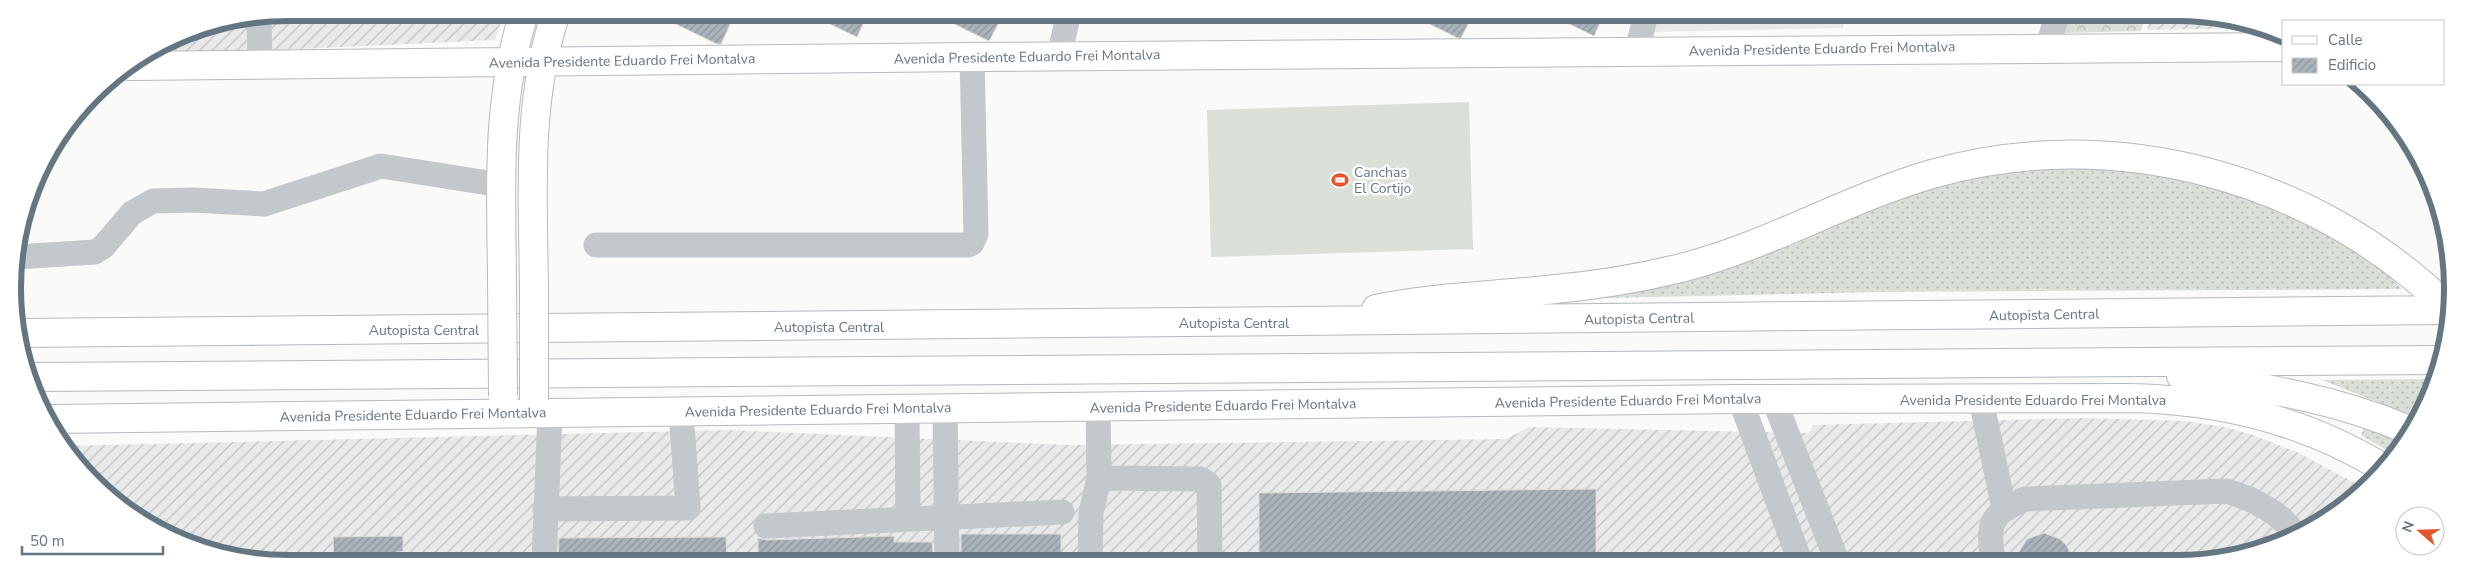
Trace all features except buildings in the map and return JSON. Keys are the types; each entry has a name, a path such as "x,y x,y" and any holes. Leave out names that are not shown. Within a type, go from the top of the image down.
{"main road":[{"path":"503,405 501,186 504,99 511,61 522,21"},
{"path":"539,409 534,289 533,165 536,111 542,62 554,21"},
{"name":"Avenida Presidente Eduardo Frei Montalva","path":"140,66 2048,47 2282,47"},
{"path":"1308,323 1425,300 1574,287 1683,267 1759,242 1850,203 1933,174 1974,164 2062,155 2120,157 2168,163 2238,180 2273,193 2338,224 2404,269 2443,305"},
{"name":"Autopista Central","path":"25,333 1308,323 2442,310"},
{"path":"36,377 2434,360"},
{"path":"2072,363 2174,375 2288,392 2357,410 2404,428"},
{"name":"Avenida Presidente Eduardo Frei Montalva","path":"56,419 503,405 539,409 681,411 1740,400 2131,398 2172,399 2208,404 2262,416 2308,431 2377,465"}],"street":[{"path":"1059,56 1067,21"},
{"path":"1637,51 1644,21"},
{"path":"2048,47 2055,21"},
{"path":"259,23 260,64"},
{"path":"596,245 968,245 972,243 976,234 972,57"},
{"path":"24,257 95,252 103,247 132,214 153,201 192,200 264,204 381,166 501,186"},
{"path":"1740,400 1798,555"},
{"path":"1774,400 1835,555"},
{"path":"1981,400 2004,508"},
{"path":"1090,555 1091,513 1099,478 1098,407"},
{"path":"539,409 545,509 544,555"},
{"path":"907,409 908,519"},
{"path":"944,409 947,555"},
{"path":"545,509 688,508 681,411"},
{"path":"1099,478 1201,479 1209,485 1210,555"},
{"path":"1992,555 1989,533 1995,518 2004,508 2024,499 2226,491 2243,495 2259,504 2290,525 2292,528"},
{"path":"766,526 1062,512"}],"shaded area":[{"path":"288,21 501,21 495,40 158,55 202,35 219,30 236,26"},
{"path":"1654,21 1844,21 1843,28 1652,32"},
{"path":"2149,21 2194,22 2239,28 2147,30"},
{"path":"2082,418 2184,421 2225,427 2253,435 2299,453 2358,485 2339,500 2310,519 2263,541 2229,550 2177,555 288,555 236,550 219,546 170,527 140,510 112,489 87,464 73,446 728,430 1069,445 1506,439 1529,427 1809,433 1813,425"}],"green space":[{"path":"2067,21 2144,21 2141,31 2063,33"},
{"name":"Canchas El Cortijo","path":"1469,102 1473,249 1211,257 1207,110"},
{"path":"2093,168 2195,182 2228,190 2275,207 2344,242 2365,256 2402,289 1877,292 1604,298 1672,282 1919,191 1977,177 2039,169"},
{"path":"2428,379 2411,415 2322,380"},
{"path":"2367,420 2400,434 2388,451 2361,435"}],"place":[{"name":"Canchas El Cortijo","path":"1340,180"}]}
